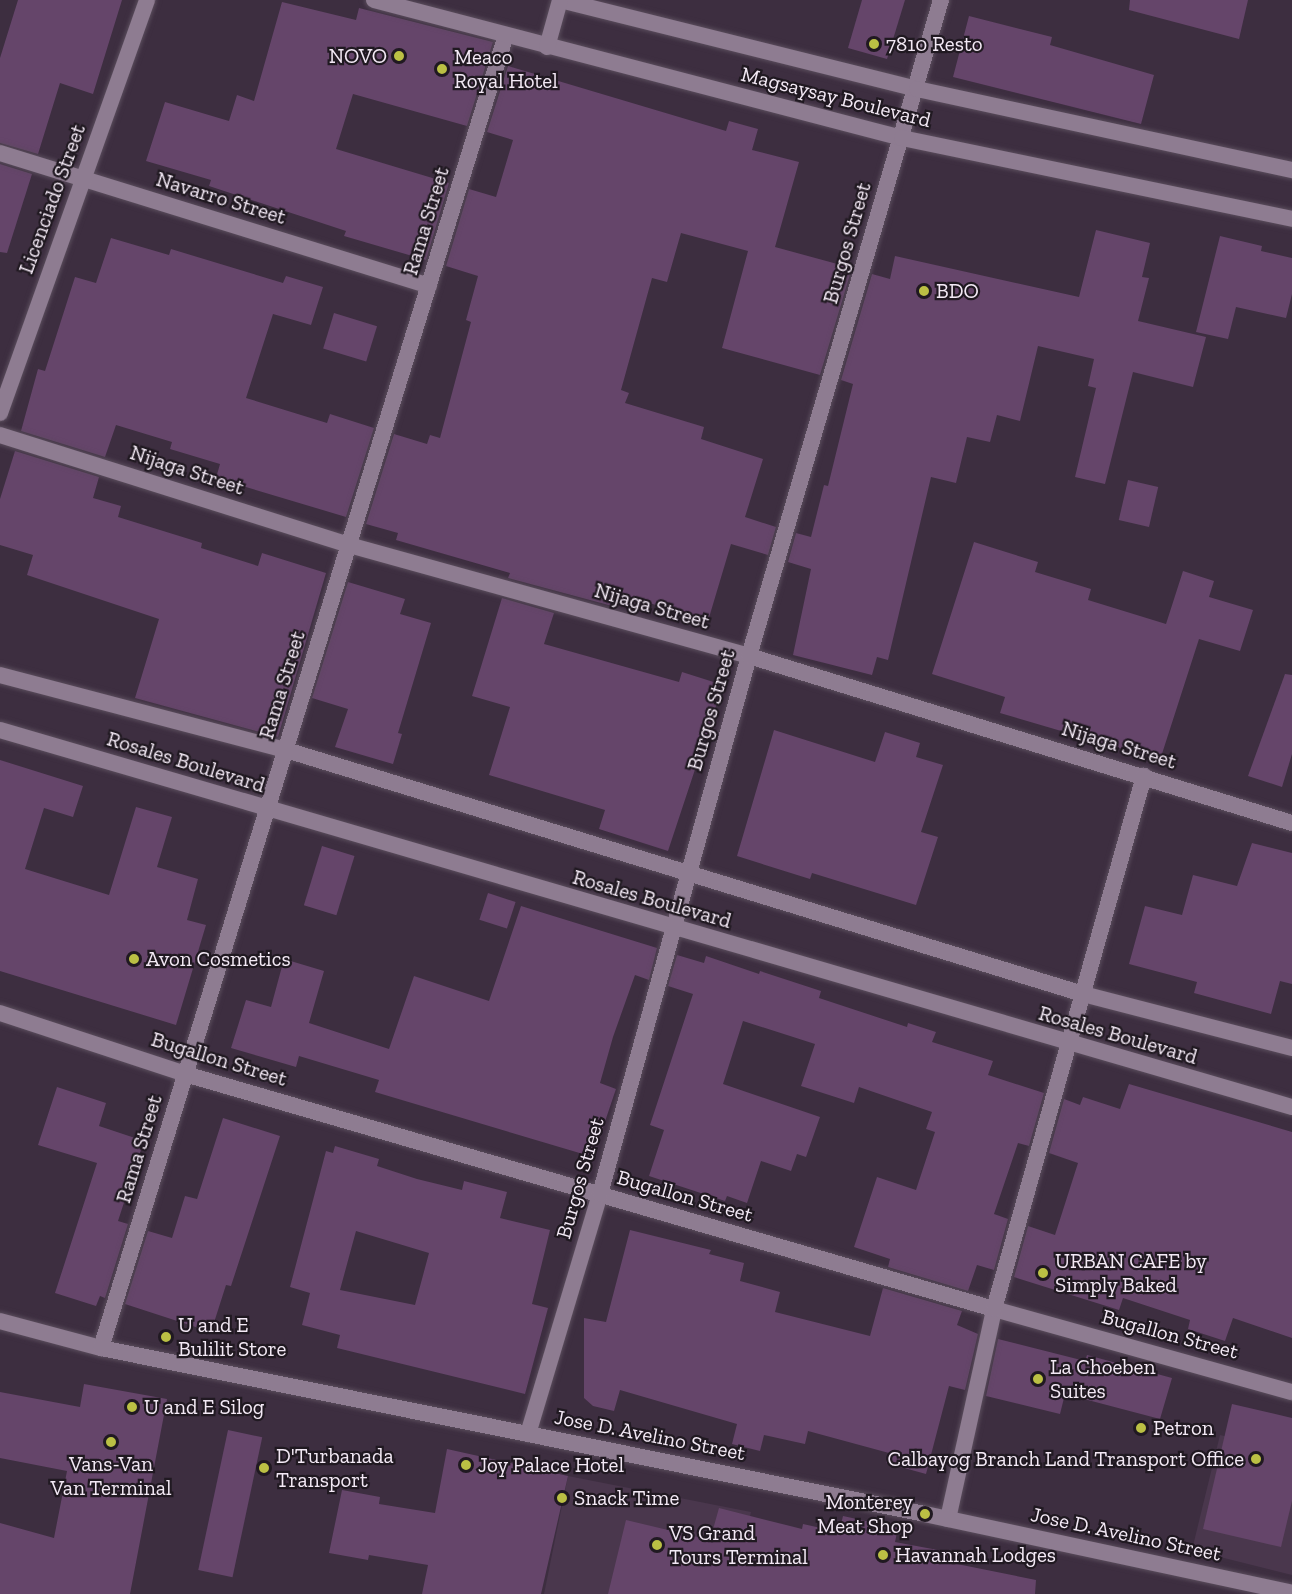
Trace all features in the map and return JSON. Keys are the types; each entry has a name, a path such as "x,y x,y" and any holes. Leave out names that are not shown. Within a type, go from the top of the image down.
{"street":[{"name":"Licenciado Street","path":"0,413 147,0"},
{"name":"Magsaysay Boulevard","path":"374,0 902,138 1292,219"},
{"name":"Magsaysay Boulevard","path":"560,0 605,6 917,89 1292,170"},
{"path":"547,47 560,0"},
{"name":"Burgos Street","path":"528,1434 600,1194 749,656 917,89 941,0"},
{"name":"Rama Street","path":"101,1348 506,35"},
{"name":"Navarro Street","path":"0,153 429,286"},
{"name":"Nijaga Street","path":"0,435 349,545 749,656 1292,823"},
{"name":"Rosales Boulevard","path":"0,675 286,750 1083,994 1292,1048"},
{"name":"Rosales Boulevard","path":"0,730 1070,1045 1292,1107"},
{"path":"948,1519 994,1309 1144,776"},
{"name":"Bugallon Street","path":"0,1012 185,1074 994,1309 1292,1392"},
{"name":"Jose D. Avelino Street","path":"0,1321 101,1348 948,1519 1292,1593"}],"shaded area":[{"name":"Calbayog Branch Land Transport Office","path":"1220,1435 1292,1451 1292,1575 1192,1550"},
{"path":"568,1476 751,1512 733,1594 544,1594"}],"building":[{"path":"18,0 122,0 93,94 60,83 38,154 0,143 0,58"},
{"path":"862,0 905,0 887,59 848,48"},
{"path":"1130,0 1248,0 1239,39 1129,10"},
{"path":"282,2 356,20 359,8 493,42 467,126 353,94 336,149 449,183 426,260 344,236 346,231 209,186 211,180 146,161 165,102 229,121 237,95 254,101"},
{"path":"969,16 1052,37 1050,45 1154,75 1141,124 953,77"},
{"path":"508,66 726,131 729,121 758,129 752,150 799,162 775,247 852,268 820,375 722,348 748,251 681,233 667,282 652,278 621,390 629,393 625,403 704,427 701,439 763,459 745,517 776,527 768,555 731,544 708,621 620,594 616,607 508,578 510,573 396,540 398,533 366,524 394,434 427,444 430,435 440,438 471,322 466,320 478,276 446,266 469,189 496,197 513,140 487,132"},
{"path":"0,164 32,174 7,253 0,252"},
{"path":"1096,230 1150,243 1142,277 1149,278 1138,321 1206,337 1193,387 1133,372 1105,484 1075,477 1096,388 1088,386 1094,359 1038,346 1020,421 997,415 990,442 967,437 956,483 931,477 888,660 877,657 872,675 793,655 811,569 788,562 796,533 811,537 824,485 828,486 853,384 841,380 872,274 890,279 895,256 1079,297"},
{"path":"1220,236 1262,246 1261,251 1292,258 1292,294 1286,318 1236,307 1228,339 1196,332"},
{"path":"111,238 169,255 171,249 283,283 286,276 323,287 311,325 273,314 246,398 327,423 330,414 374,428 346,517 216,478 220,464 170,449 172,442 116,425 105,457 21,431 38,369 45,371 75,277 96,283"},
{"path":"334,313 377,326 366,362 323,348"},
{"path":"15,451 99,477 93,498 121,506 118,517 202,543 201,548 258,566 262,553 326,573 278,737 135,698 159,619 27,575 33,555 0,545 0,499"},
{"path":"1128,480 1158,487 1149,527 1119,520"},
{"path":"974,542 1038,562 1035,572 1091,589 1088,600 1166,624 1183,571 1214,581 1209,597 1253,610 1240,651 1199,639 1160,760 1000,713 1005,697 932,674"},
{"path":"348,582 405,599 400,614 431,623 398,733 402,734 393,764 335,747 348,709 312,698"},
{"path":"502,598 554,613 544,644 679,682 682,672 723,685 668,851 599,829 605,810 489,775 510,707 472,696"},
{"path":"1285,674 1292,675 1292,754 1282,787 1248,776"},
{"path":"774,730 875,762 885,732 920,743 916,757 943,765 921,832 938,837 916,905 812,873 810,879 737,856"},
{"path":"0,760 83,786 73,817 44,808 25,869 109,895 136,807 172,817 157,867 198,879 187,920 206,925 176,1025 0,971"},
{"path":"1252,843 1292,853 1292,984 1280,981 1271,1014 1194,993 1197,982 1129,964 1145,906 1182,915 1193,875 1237,886"},
{"path":"322,846 355,856 336,915 304,905"},
{"path":"488,893 516,902 507,929 479,920"},
{"path":"521,906 657,948 649,980 635,975 613,1037 600,1083 616,1089 593,1157 375,1092 379,1080 299,1056 296,1067 231,1048 246,1000 271,1007 284,959 324,971 309,1023 389,1049 414,976 489,1001"},
{"path":"677,955 704,963 706,956 759,974 760,971 821,991 819,998 907,1027 908,1023 936,1032 932,1042 993,1061 988,1075 1044,1093 1029,1146 1018,1143 994,1214 1008,1219 994,1270 977,1265 968,1291 888,1267 890,1259 854,1247 877,1177 916,1190 935,1132 926,1129 932,1112 859,1087 854,1103 801,1086 815,1044 743,1021 723,1084 820,1117 806,1157 797,1154 791,1171 761,1161 747,1203 727,1196 725,1201 649,1176 664,1130 650,1125 693,994 668,986"},
{"path":"1129,1084 1292,1132 1292,1338 1233,1318 1225,1341 1188,1329 1190,1320 1123,1298 1119,1310 1014,1277 1028,1226 1055,1235 1078,1163 1049,1153 1064,1099 1080,1105 1083,1097 1120,1109"},
{"path":"57,1087 106,1103 99,1126 144,1141 118,1221 128,1224 105,1298 100,1296 96,1306 55,1293 97,1163 38,1145"},
{"path":"223,1118 280,1136 231,1286 226,1285 211,1332 125,1304 148,1231 172,1238 185,1196 197,1199"},
{"path":"335,1146 379,1159 377,1166 462,1190 464,1181 507,1192 500,1218 550,1230 532,1304 548,1308 525,1394 337,1348 340,1335 302,1325 310,1293 290,1287 326,1151 333,1153","holes":["356,1231 429,1253 415,1305 340,1290"]},
{"path":"630,1230 711,1250 709,1254 744,1263 740,1281 780,1292 775,1312 870,1336 883,1288 962,1311 957,1325 978,1334 965,1390 949,1386 926,1474 886,1463 889,1453 808,1431 805,1444 764,1435 760,1451 732,1444 737,1424 620,1390 614,1411 593,1406 584,1398 584,1318 606,1322"},
{"path":"998,1339 1085,1361 1087,1355 1172,1378 1160,1419 1065,1394 1060,1414 986,1396"},
{"path":"84,1384 167,1399 130,1594 0,1594 0,1523 54,1538 67,1471 0,1458 0,1392 80,1407"},
{"name":"Calbayog Branch Land Transport Office","path":"1232,1404 1292,1418 1292,1501 1281,1547 1203,1529"},
{"path":"228,1430 262,1437 233,1577 198,1570"},
{"path":"447,1449 568,1476 541,1594 422,1594 428,1565 369,1555 368,1560 329,1553 342,1490 380,1497 379,1504 435,1513"},
{"path":"719,1508 802,1529 803,1524 839,1532 843,1516 898,1528 895,1542 954,1553 952,1563 1036,1580 1035,1594 608,1594 626,1520 710,1540"}],"place":[{"name":"7810 Resto","path":"874,44"},
{"name":"NOVO","path":"399,56"},
{"name":"Meaco Royal Hotel","path":"442,69"},
{"name":"BDO","path":"924,291"},
{"name":"Avon Cosmetics","path":"134,959"},
{"name":"URBAN CAFE by Simply Baked","path":"1043,1273"},
{"name":"U and E Bulilit Store","path":"166,1337"},
{"name":"La Choeben Suites","path":"1038,1379"},
{"name":"U and E Silog","path":"132,1407"},
{"name":"Petron","path":"1141,1428"},
{"name":"Vans-Van Van Terminal","path":"111,1442"},
{"name":"Calbayog Branch Land Transport Office","path":"1256,1459"},
{"name":"Joy Palace Hotel","path":"466,1465"},
{"name":"D'Turbanada Transport","path":"264,1468"},
{"name":"Snack Time","path":"562,1498"},
{"name":"Monterey Meat Shop","path":"925,1514"},
{"name":"VS Grand Tours Terminal","path":"657,1545"},
{"name":"Havannah Lodges","path":"883,1555"}]}
